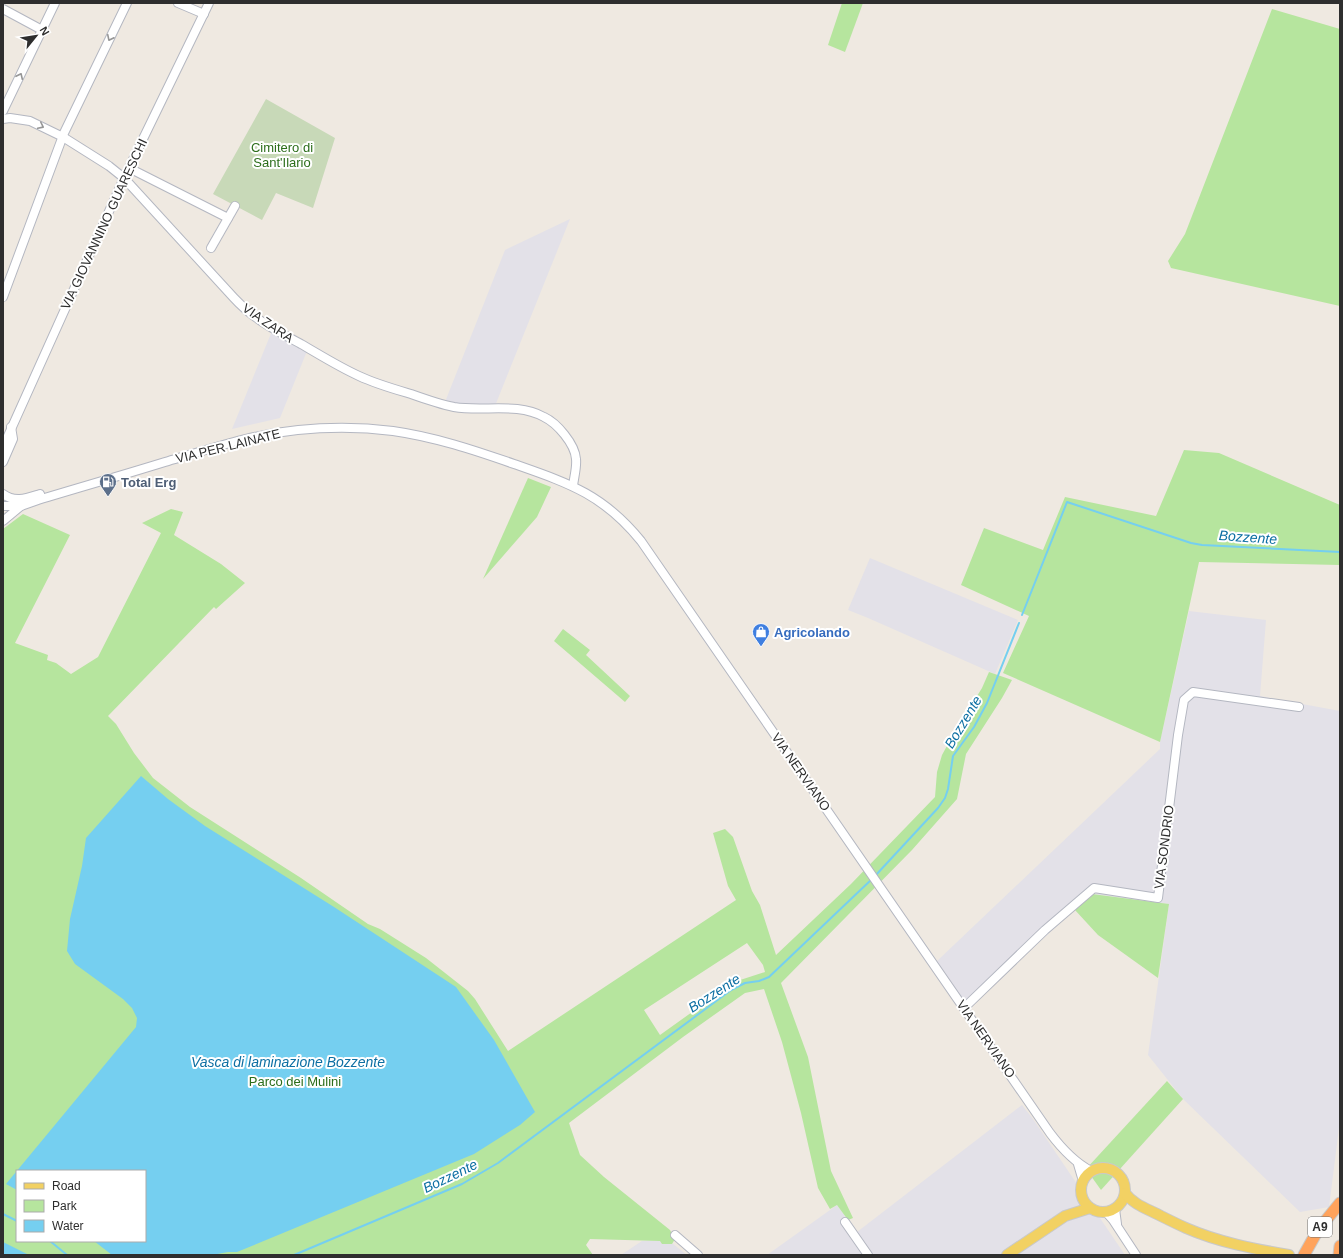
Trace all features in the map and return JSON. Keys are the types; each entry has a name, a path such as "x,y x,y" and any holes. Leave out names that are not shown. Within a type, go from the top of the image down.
{"highway":[{"name":"A9","path":"1304,1255 1318,1230 1340,1202"},
{"path":"1339,1255 1340,1246"}],"main road":[{"path":"1140,1206 1114,1208 1097,1212 1090,1208 1083,1200 1081,1195 1083,1181 1091,1171 1102,1168 1113,1170 1124,1182 1125,1193 1140,1206 1186,1228 1228,1243 1289,1255"},
{"path":"1114,1208 1125,1193"},
{"path":"1007,1255 1064,1216 1081,1195"},
{"path":"1064,1216 1090,1208"}],"street":[{"path":"3,111 54,3"},
{"path":"3,297 63,137 126,3"},
{"path":"178,3 204,14"},
{"name":"VIA GIOVANNINO GUARESCHI","path":"3,447 11,426 124,178 209,3"},
{"path":"3,9 42,30"},
{"name":"VIA ZARA","path":"3,120 10,118 30,121 63,137 109,166 124,178 239,304 256,318 269,326 354,374 430,401 464,408 519,409 542,416 558,427 573,448 576,460 573,486"},
{"path":"129,168 228,218"},
{"path":"211,248 235,206"},
{"path":"3,462 13,439 11,426"},
{"name":"VIA PER LAINATE","path":"3,506 21,506 247,439 286,432 325,428 365,429 418,435 469,448 531,470"},
{"name":"VIA NERVIANO","path":"531,470 573,486 598,500 614,512 641,541 1057,1143 1078,1164"},
{"path":"3,494 14,500 85,482 95,483"},
{"name":"VIA PER LAINATE","path":"3,521 21,506"},
{"name":"VIA SONDRIO","path":"964,1008 1045,930 1094,888 1158,898 1176,748 1184,700 1193,692 1299,707"},
{"path":"1078,1164 1091,1171"},
{"path":"1078,1164 1083,1181"},
{"path":"1114,1208 1117,1227 1136,1255"},
{"path":"845,1222 868,1255"},
{"path":"675,1235 698,1255"}],"shaded area":[{"path":"570,219 495,406 462,406 445,402 505,250"},
{"path":"272,331 307,351 280,418 232,429"},
{"path":"870,558 1018,620 995,674 848,610"},
{"path":"1189,611 1266,620 1260,696 1340,711 1340,1120 1329,1207 1300,1212 1183,1099 1148,1055 1169,904 1092,894 968,1007 936,962 1160,749 1160,742"},
{"path":"1022,1105 1125,1255 767,1255 837,1205 857,1232"},
{"path":"668,1240 687,1255 621,1255 642,1241"}],"green space":[{"path":"842,3 863,3 845,52 828,45"},
{"path":"1272,9 1340,29 1340,306 1171,268 1168,261 1185,234"},
{"name":"Cimitero di Sant'Ilario","path":"266,99 335,138 313,208 276,193 262,220 213,194"},
{"path":"1184,450 1219,453 1340,505 1340,565 1199,562 1160,742 1003,673 1029,616 961,585 984,528 1043,550 1065,497 1156,516"},
{"path":"528,478 551,487 537,517 483,579"},
{"name":"Parco dei Mulini","path":"171,509 183,512 174,535 221,564 245,583 216,609 214,607 108,716 116,724 134,753 153,778 190,807 301,878 368,924 380,929 426,958 468,991 475,999 508,1051 736,900 728,886 713,833 725,829 733,837 752,891 760,905 776,955 851,884 935,797 937,772 942,755 982,688 989,672 1012,680 966,754 957,799 912,850 781,983 808,1057 831,1171 853,1218 848,1220 837,1205 830,1209 818,1188 801,1113 782,1042 764,989 745,993 683,1037 569,1123 580,1155 604,1177 670,1230 675,1239 672,1244 662,1244 660,1241 590,1239 586,1245 593,1255 3,1255 3,529 23,514 70,535 15,643 48,655 47,660 56,663 71,674 98,657 161,533 142,523","holes":["747,943 763,965 765,972 734,982 660,1035 644,1010"]},
{"path":"563,629 590,650 586,655 630,696 625,702 554,641"},
{"path":"1092,894 1169,904 1158,978 1098,935 1075,910"},
{"path":"1167,1081 1183,1099 1101,1190 1086,1169"}],"water":[{"name":"Vasca di laminazione Bozzente","path":"141,776 168,799 205,826 334,907 456,987 494,1040 535,1112 520,1125 474,1154 237,1252 212,1255 112,1255 95,1242 146,1242 146,1170 18,1170 136,1027 137,1018 132,1008 123,999 75,964 67,951 70,919 82,866 86,838"},
{"name":"Vasca di laminazione Bozzente","path":"16,1172 16,1189 6,1184"},
{"path":"3,1242 29,1255 3,1255"}],"waterway":[{"name":"Bozzente","path":"1022,615 1067,502 1191,543 1202,545 1340,552"},
{"name":"Bozzente","path":"875,876 938,808 945,798 948,789 953,756 974,727 987,703 1019,623"},
{"name":"Bozzente","path":"294,1255 462,1184 498,1163 731,990 745,983 759,981 769,977 872,879"},
{"name":"Bozzente","path":"3,1214 16,1220"},
{"name":"Bozzente","path":"51,1242 67,1255"}],"place":[{"name":"Total Erg","path":"108,497"},
{"name":"Agricolando","path":"761,647"}]}
